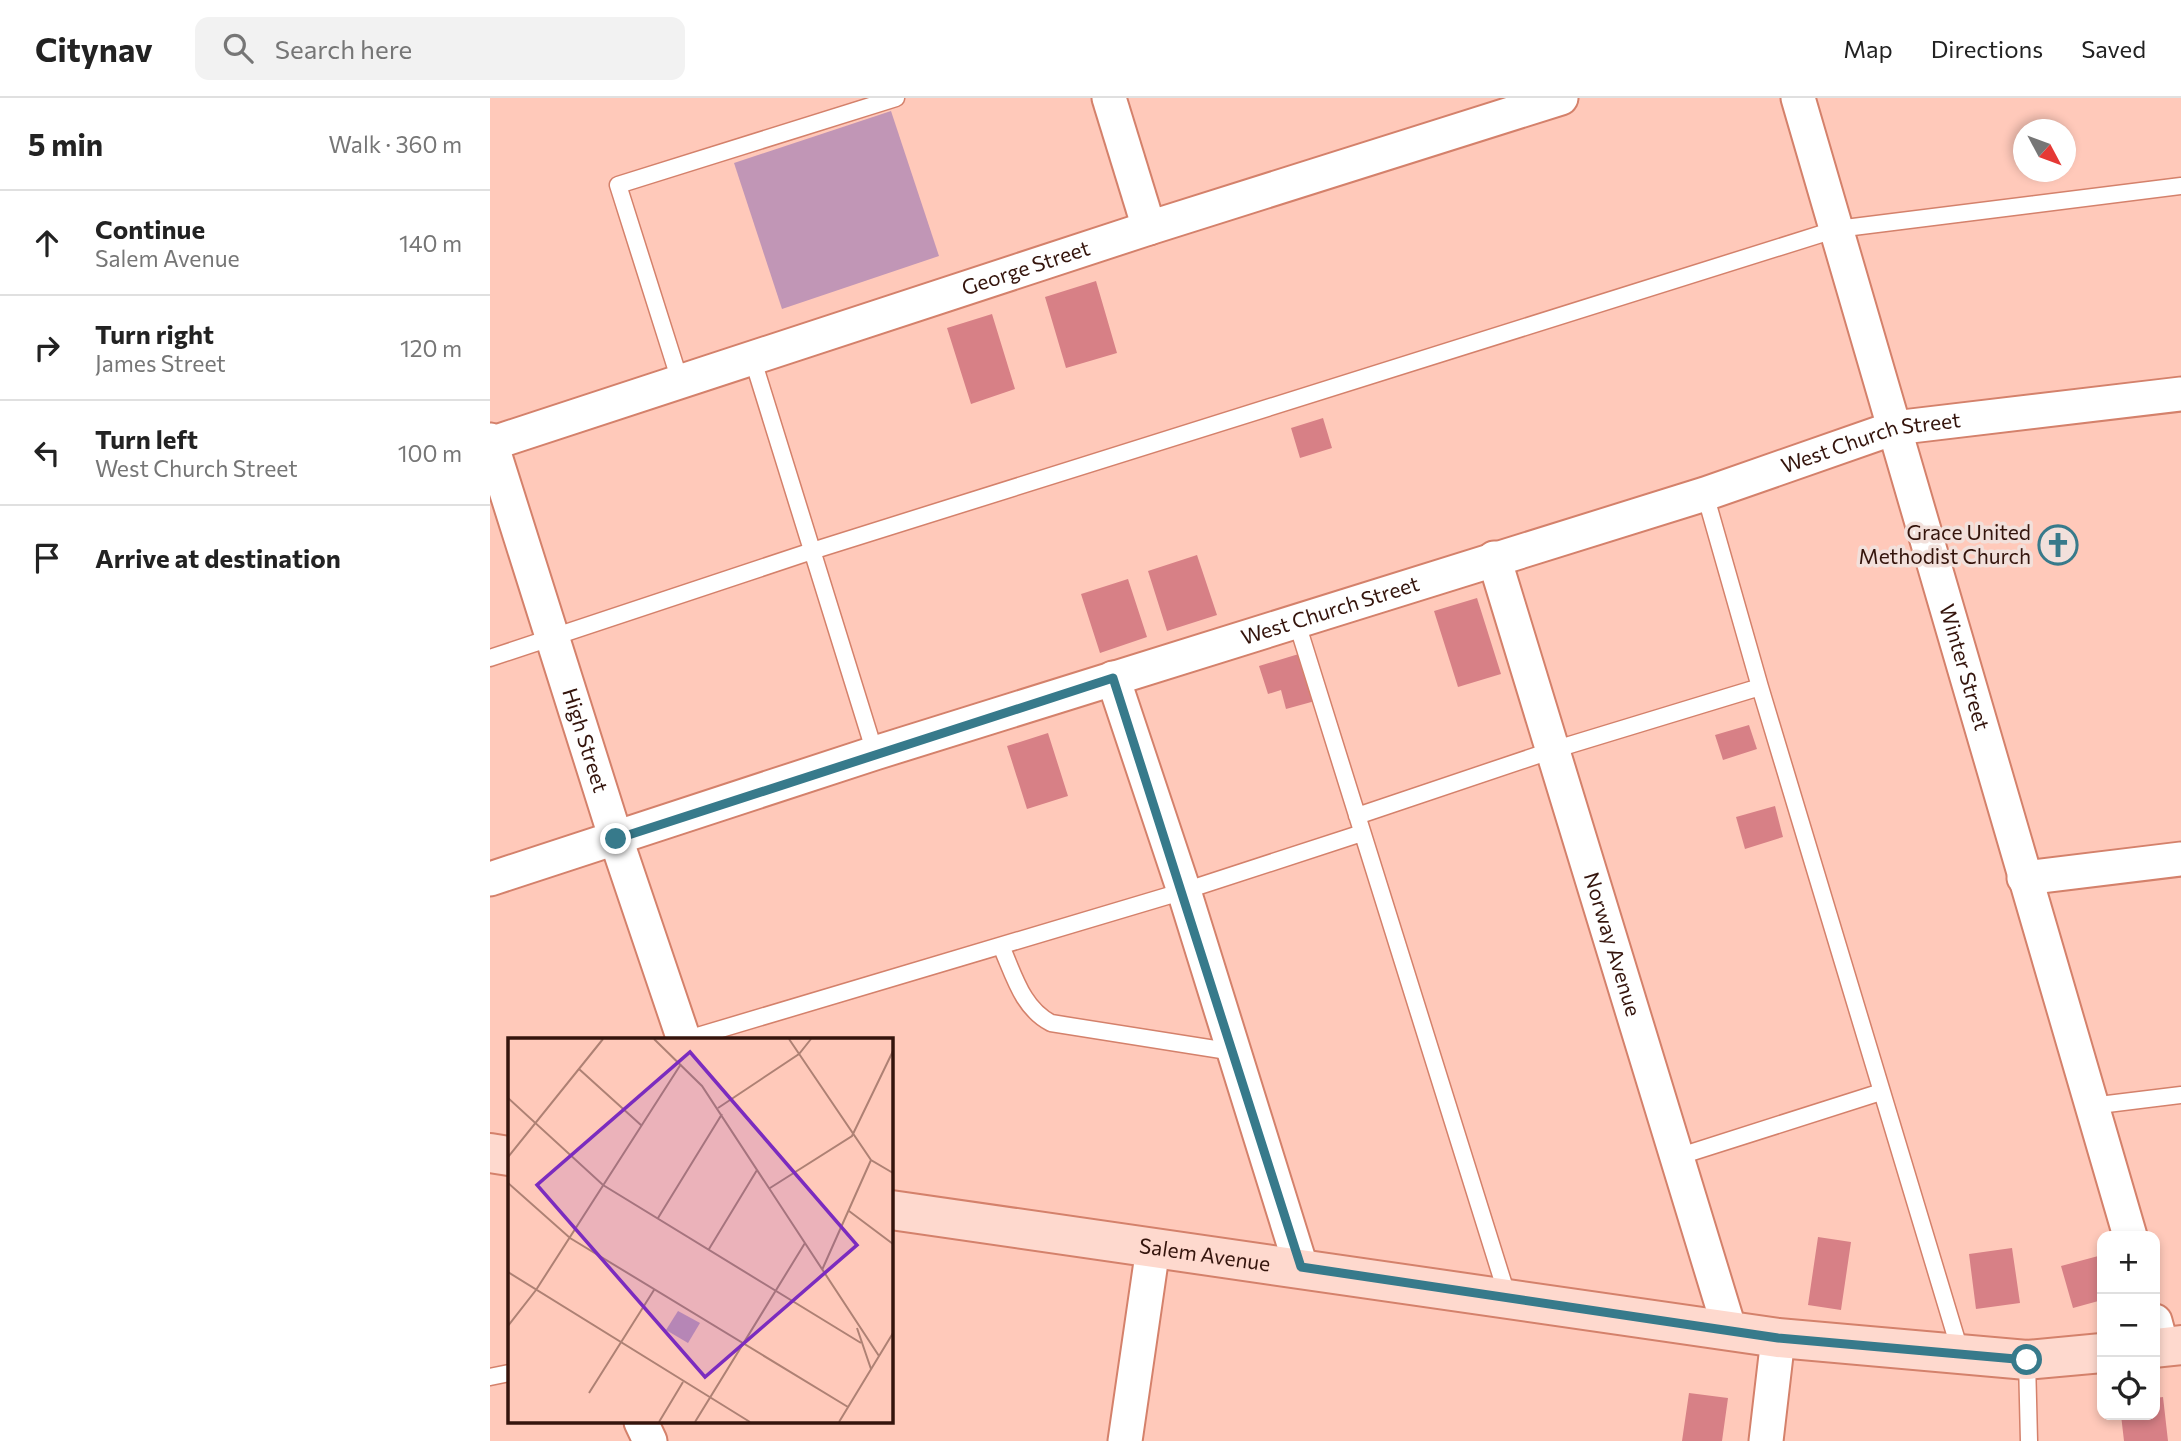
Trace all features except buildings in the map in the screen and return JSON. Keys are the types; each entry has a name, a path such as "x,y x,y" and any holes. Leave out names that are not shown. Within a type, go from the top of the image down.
{"main road":[{"path":"490,1153 508,1156"},
{"name":"Salem Avenue","path":"892,1210 1301,1267 1508,1300 1778,1338 2027,1360 2097,1353"}],"street":[{"path":"1109,98 1149,228"},
{"name":"George Street","path":"490,442 1149,228 1561,98"},
{"name":"Winter Street","path":"1798,98 2128,1231"},
{"name":"West Church Street","path":"490,879 875,753 1705,494 1894,428 2181,394"},
{"name":"High Street","path":"490,442 616,839 683,1038"},
{"name":"Norway Avenue","path":"1494,558 1730,1331"},
{"path":"1113,678 1184,891 1301,1267"},
{"path":"2024,878 2181,859"},
{"path":"1125,1441 1153,1248"},
{"path":"1766,1441 1778,1338"},
{"path":"641,1424 650,1441"}],"lane":[{"path":"680,381 618,186 896,98"},
{"path":"490,658 812,551 1838,229 2181,186"},
{"path":"752,357 875,753"},
{"path":"1705,494 1760,687 1962,1356"},
{"path":"1296,620 1508,1300"},
{"path":"1357,816 1553,750 1760,687"},
{"path":"691,1038 1184,891 1362,833"},
{"path":"1001,946 1026,1001 1036,1016 1051,1023 1234,1052"},
{"path":"1677,1157 1881,1092"},
{"path":"2091,1106 2181,1096"},
{"path":"2027,1360 2029,1441"},
{"path":"490,1377 508,1373"}],"shaded area":[{"path":"891,111 939,256 782,309 734,163"}],"place":[{"name":"Grace United Methodist Church","path":"2058,545"}],"route":[{"path":"616,839 1113,678 1184,891 1301,1267 1508,1300 1778,1338 2027,1360"}]}
